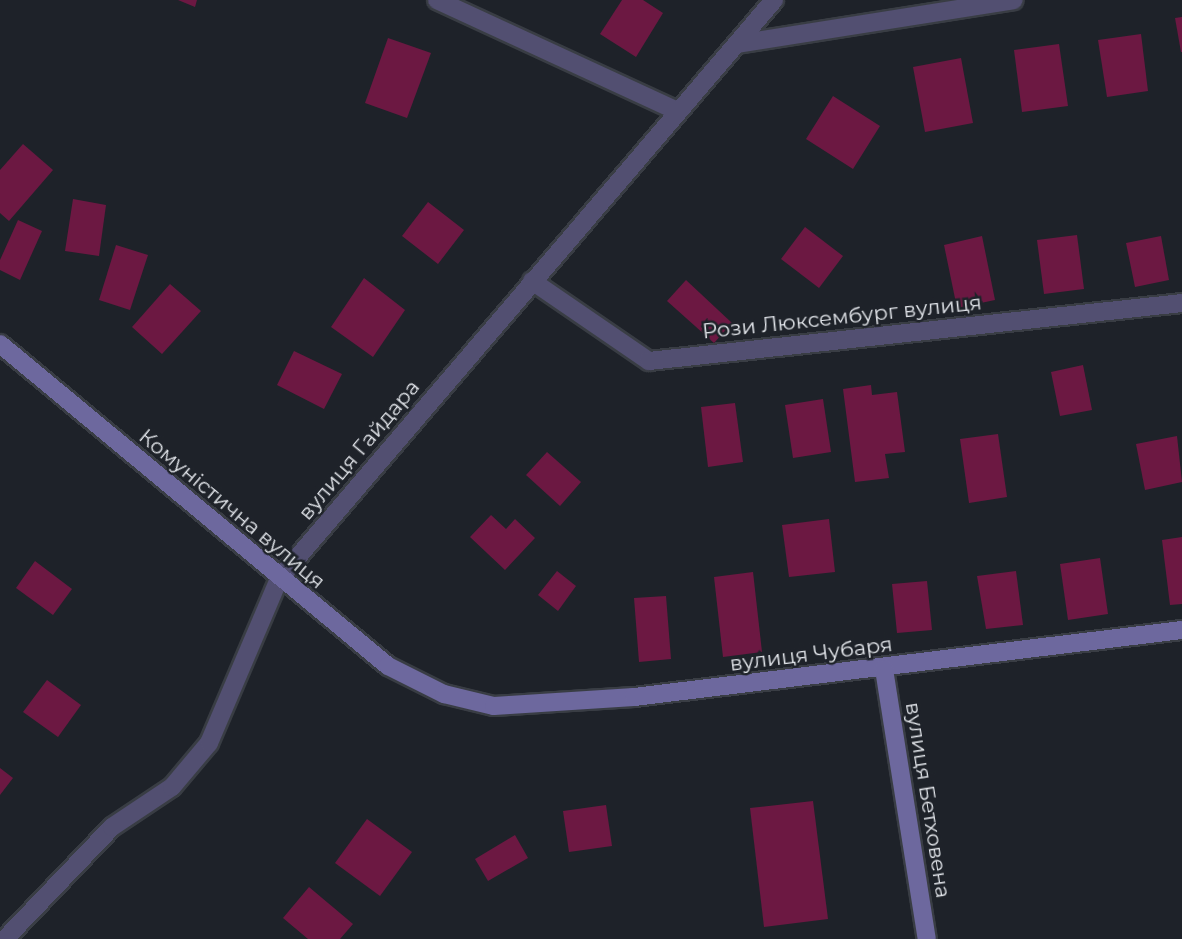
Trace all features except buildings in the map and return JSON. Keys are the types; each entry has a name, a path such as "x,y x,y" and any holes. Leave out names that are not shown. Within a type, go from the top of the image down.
{"street":[{"path":"437,0 677,111"},
{"name":"вулиця Гайдара","path":"5,939 112,826 172,787 209,742 279,579 774,0"},
{"path":"737,44 1014,0"},
{"name":"Рози Люксембург вулиця","path":"532,281 649,361 1182,303"},
{"name":"Комуністична вулиця","path":"0,344 279,579 388,666 444,694"},
{"name":"вулиця Чубаря","path":"444,694 494,706 551,705 884,669 1182,630"},
{"name":"вулиця Бетховена","path":"884,669 927,939"}]}
